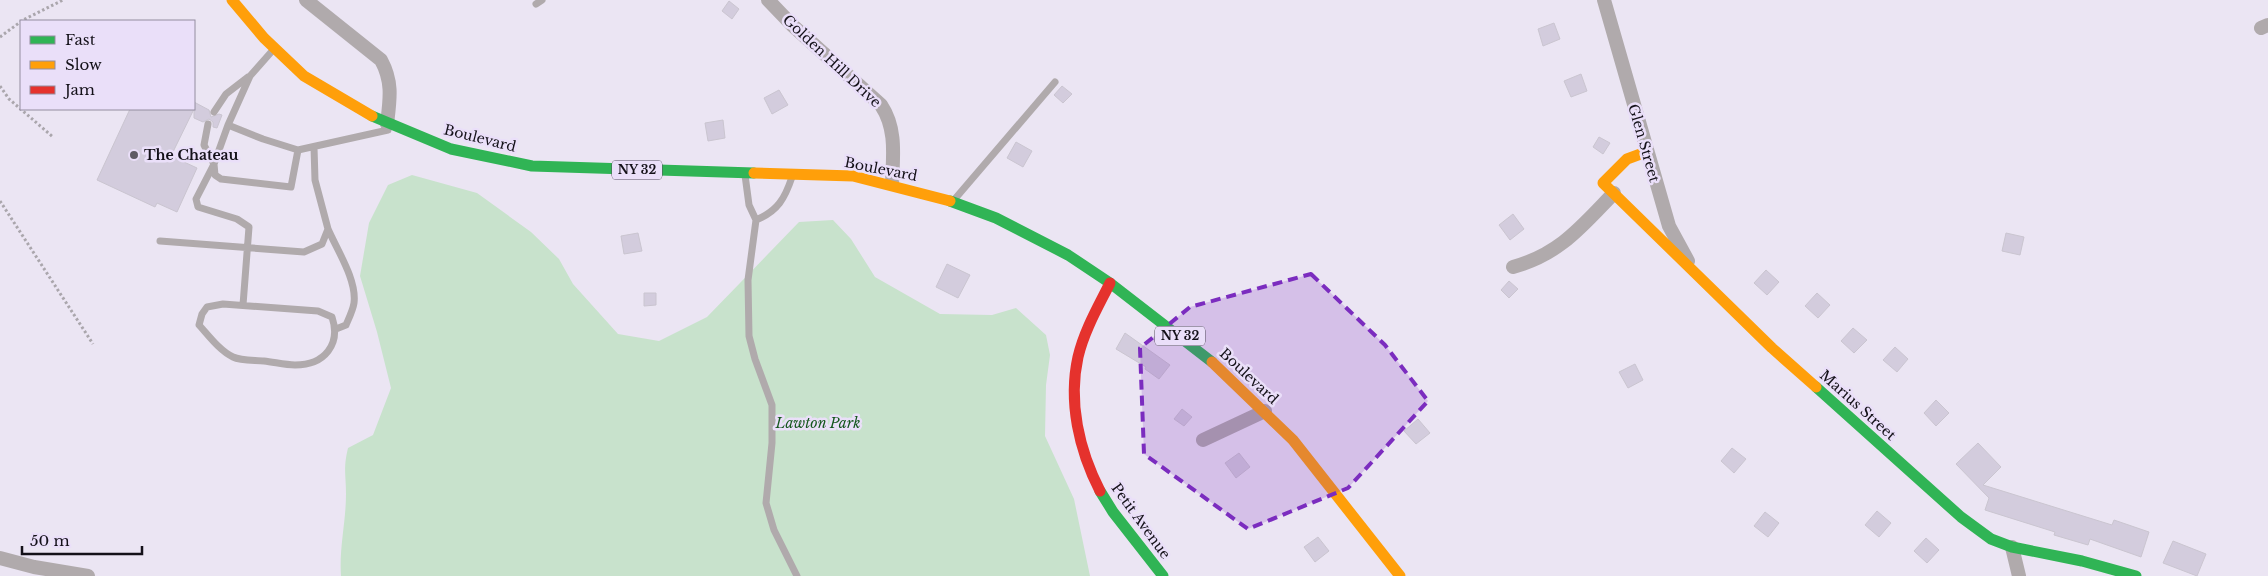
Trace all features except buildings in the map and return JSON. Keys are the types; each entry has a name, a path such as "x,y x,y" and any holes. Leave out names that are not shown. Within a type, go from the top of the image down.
{"main road":[{"name":"Boulevard","path":"232,0 275,48 304,76 366,114 451,149 532,166 853,176 892,184 952,202 996,218 1060,251 1110,283 1204,354 1293,440 1400,576"},
{"name":"Marius Street","path":"1646,152 1627,159 1604,183 1772,348 1961,517 1991,539 2012,547 2082,561 2136,576"},
{"name":"Petit Avenue","path":"1110,283 1088,327 1078,357 1072,400 1083,451 1099,489 1113,512 1163,576"}],"street":[{"path":"306,0 381,60 388,74 392,90 392,126"},
{"name":"Golden Hill Drive","path":"768,0 792,25 881,104 888,115 893,135 892,184"},
{"name":"Glen Street","path":"1604,0 1646,152 1670,226 1686,258 1702,279"},
{"path":"1513,266 1535,260 1558,247 1614,193"},
{"path":"1203,440 1265,411"},
{"path":"2012,547 2019,576"},
{"path":"0,558 34,567 88,576"}],"lane":[{"path":"214,112 226,94 250,76 275,48"},
{"path":"243,305 249,227 236,219 198,207 196,199 214,164 228,125 250,76"},
{"path":"952,202 1055,82"},
{"path":"208,124 204,144 214,164 214,175 221,179 291,187 298,150"},
{"path":"228,125 298,150 392,126"},
{"path":"314,147 316,180 328,229 353,284 354,304 346,325 336,330"},
{"path":"745,172 749,205 756,220 748,280 749,336 755,359 772,405 772,443 766,504 774,530 797,576"},
{"path":"756,220 770,214 785,198 793,174"},
{"path":"160,240 304,252 322,244 328,229"},
{"path":"222,304 243,305 318,311 332,317 336,330 333,344 325,356 313,362 296,365 234,358 213,340 200,325 202,314 207,307 222,304"}],"path":[{"path":"23,20 63,0"},
{"path":"0,37 20,22"},
{"path":"0,86 9,99 20,108"},
{"path":"22,110 53,137"},
{"path":"0,201 93,344"}],"highlighted area":[{"path":"1311,274 1385,345 1428,401 1348,488 1248,529 1144,454 1140,348 1190,307"}],"green space":[{"name":"Lawton Park","path":"412,175 477,193 531,232 559,259 573,284 618,334 659,341 707,317 799,222 833,220 851,239 875,277 940,314 992,315 1016,308 1046,335 1050,355 1046,385 1045,436 1074,499 1090,576 341,576 346,504 346,455 348,448 373,435 391,388 360,276 369,223 388,185"}],"traffic: fast":[{"path":"372,116 451,149 532,166 754,173"},
{"path":"950,201 996,218 1068,255 1110,283 1212,362"},
{"path":"1816,387 1961,517 1991,539 2012,547 2082,561 2136,576"},
{"path":"1100,491 1113,512 1163,576"}],"traffic: slow":[{"path":"232,0 264,38 304,76 372,116"},
{"path":"1646,152 1627,159 1603,183 1772,348 1816,387"},
{"path":"754,173 853,176 950,201"},
{"path":"1212,362 1293,440 1400,576"}],"traffic: jam":[{"path":"1100,491 1081,442 1077,426 1074,391 1075,374 1081,347 1092,319 1110,283"}],"place":[{"name":"The Chateau","path":"134,155"}]}
